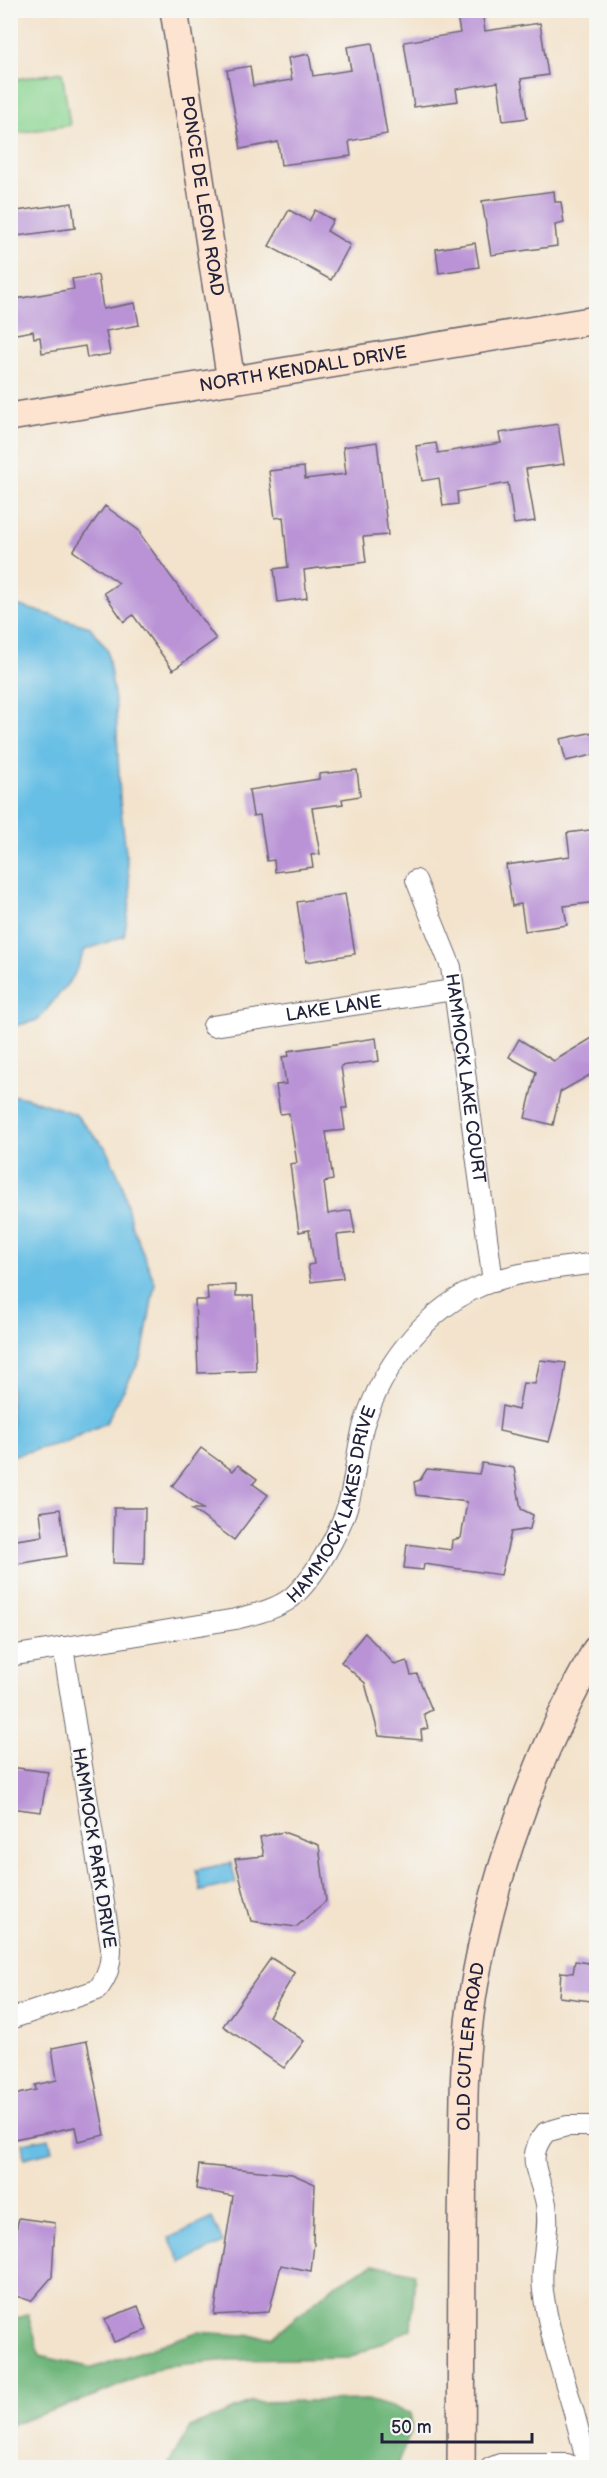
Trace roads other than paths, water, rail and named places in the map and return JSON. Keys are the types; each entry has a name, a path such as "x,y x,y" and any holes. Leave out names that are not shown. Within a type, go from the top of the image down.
{"street":[{"name":"PONCE DE LEON ROAD","path":"174,10 231,381"},
{"name":"NORTH KENDALL DRIVE","path":"10,417 597,320"},
{"name":"HAMMOCK LAKE COURT","path":"416,880 451,967 493,1282"},
{"name":"LAKE LANE","path":"213,1026 453,990"},
{"name":"HAMMOCK LAKES DRIVE","path":"10,1656 236,1619 260,1613 290,1598 311,1574 339,1526 350,1497 364,1423 377,1392 414,1336 441,1311 471,1291 493,1282 597,1263"},
{"name":"HAMMOCK PARK DRIVE","path":"10,2019 97,1990 104,1981 111,1959 111,1947 63,1647"},
{"name":"OLD CUTLER ROAD","path":"461,2468 462,2204 466,2053 478,1968 498,1884 523,1805 567,1702 597,1650"},
{"path":"587,2468 581,2433 550,2326 542,2289 547,2217 546,2204 535,2172 534,2160 536,2148 546,2132 567,2126 597,2126"},
{"path":"489,2468 500,2464 567,2464 577,2468"}],"water":[{"path":"10,606 20,606 90,627 107,649 116,708 120,801 131,896 124,936 85,950 73,977 38,1020 11,1027"},
{"path":"11,1095 75,1114 105,1147 122,1183 131,1223 155,1283 142,1356 106,1423 65,1442 11,1456"},
{"path":"231,1863 236,1883 201,1891 196,1870"},
{"path":"49,2138 52,2151 24,2158 22,2143"},
{"path":"212,2218 223,2243 181,2263 169,2238"}]}
